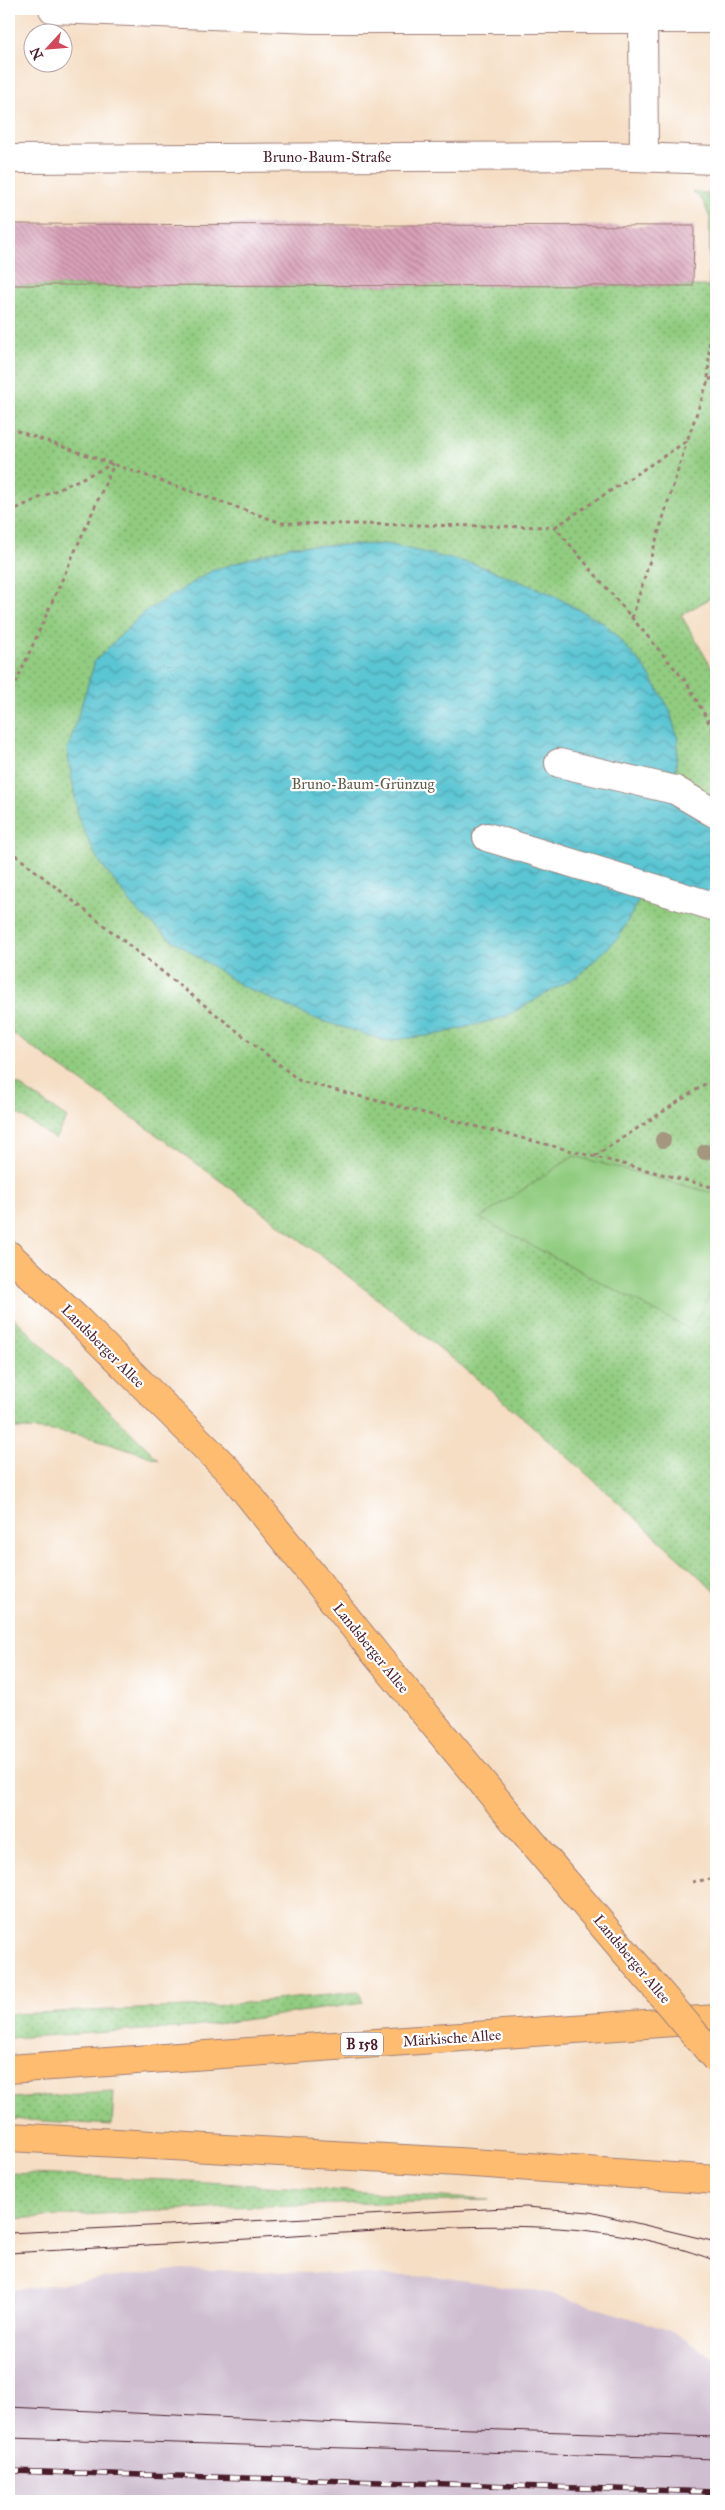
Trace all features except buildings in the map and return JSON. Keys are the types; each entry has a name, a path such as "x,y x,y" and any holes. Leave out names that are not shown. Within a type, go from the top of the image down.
{"main road":[{"name":"Landsberger Allee","path":"9,1255 79,1321 231,1473 378,1657 515,1822 716,2058"},
{"name":"Märkische Allee","path":"9,2069 716,2019"},
{"path":"9,2137 458,2162 716,2180"}],"street":[{"path":"53,9 314,19 716,19"},
{"path":"643,19 644,156"},
{"name":"Bruno-Baum-Straße","path":"9,159 644,156 716,160"},
{"path":"559,763 675,790 716,814"},
{"path":"487,837 716,907"}],"path":[{"path":"632,618 687,441 708,381 716,160"},
{"path":"712,302 716,300"},
{"path":"708,381 716,376"},
{"path":"9,428 282,523 555,527 687,441"},
{"path":"9,512 114,463"},
{"path":"9,698 114,463"},
{"path":"555,527 688,683 716,735"},
{"path":"9,850 300,1081 716,1188"},
{"path":"595,1156 716,1076"},
{"path":"692,1882 716,1878"}],"shaded area":[{"path":"182,2269 440,2277 549,2293 675,2332 716,2360 716,2501 9,2501 9,2290"}],"green space":[{"name":"Bruno-Baum-Grünzug","path":"692,191 716,195 716,526 710,530 716,540 716,595 681,615 716,675 716,1592 524,1419 403,1319 293,1234 9,1031 9,285 709,286 710,218 703,201"},
{"path":"9,1078 67,1118 55,1139 9,1108"},
{"path":"574,1156 716,1194 716,1283 691,1330 480,1218"},
{"path":"9,1313 159,1460 103,1441 68,1433 9,1429"},
{"path":"359,1992 363,2003 194,2027 9,2038 9,2014 212,2006"},
{"path":"114,2092 112,2125 9,2119 9,2098"},
{"path":"9,2173 190,2181 489,2200 227,2207 9,2219"}],"water":[{"path":"387,544 478,565 549,593 605,624 645,668 669,708 678,740 675,779 716,806 716,918 643,893 618,938 579,975 505,1017 440,1034 387,1041 316,1019 240,985 168,937 138,912 98,860 79,820 67,751 95,661 144,612 213,570 291,546"}],"tram line":[{"path":"9,2233 526,2207 590,2212 716,2242"},
{"path":"9,2253 424,2228 523,2226 621,2235 669,2245 716,2261"},
{"path":"9,2407 443,2428 716,2437"},
{"path":"9,2438 716,2459"}],"railway":[{"path":"9,2471 716,2492"}]}
